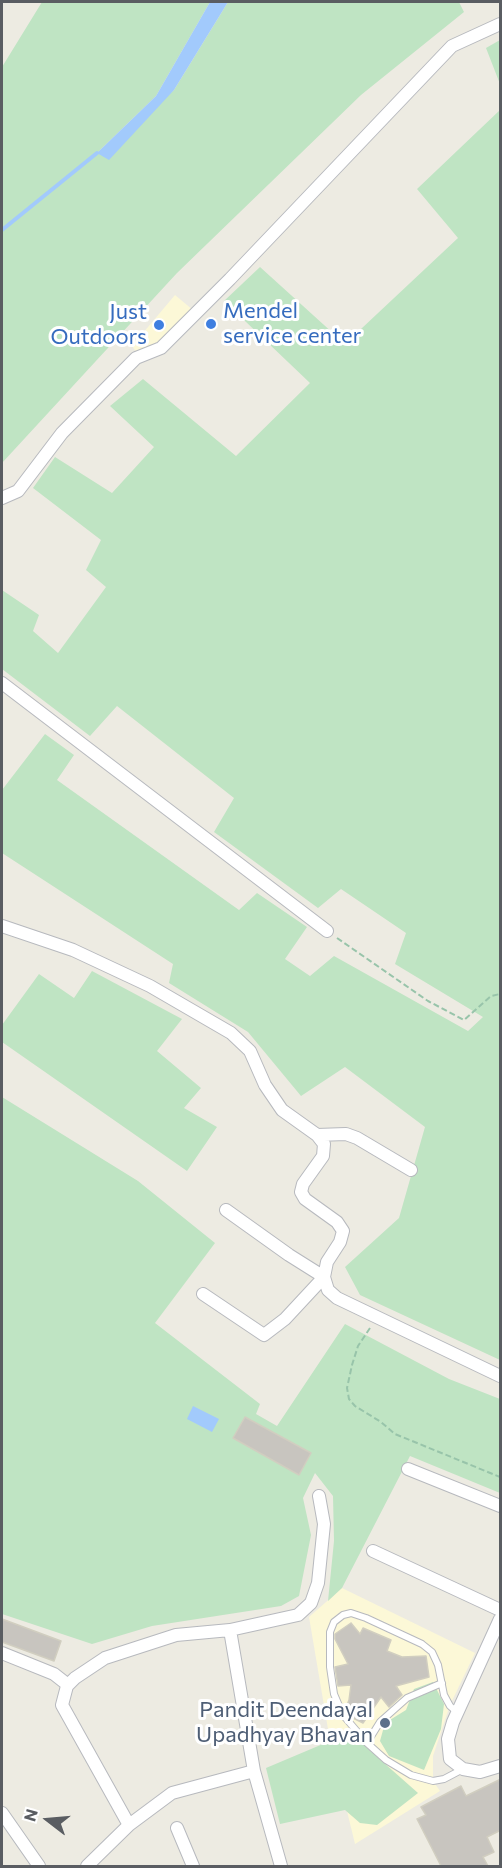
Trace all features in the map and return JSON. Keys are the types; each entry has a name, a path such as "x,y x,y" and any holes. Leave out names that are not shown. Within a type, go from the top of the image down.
{"street":[{"path":"2,498 18,491 62,433 136,358 161,348 230,279 452,46 501,24"},
{"path":"2,683 327,931"},
{"path":"2,926 73,950 150,986 231,1033 250,1051 265,1085 282,1110 317,1135 324,1144 323,1156 303,1184 302,1192 304,1199 337,1222 343,1231 340,1242 327,1262 324,1277 328,1290 338,1298 501,1376"},
{"path":"317,1135 346,1134 357,1138 411,1170"},
{"path":"226,1209 289,1255 324,1277"},
{"path":"203,1294 264,1335 285,1319 324,1277"},
{"path":"408,1469 501,1506"},
{"path":"129,1825 62,1705 68,1685 105,1658 176,1635 230,1630 298,1615 311,1603 318,1583 324,1524 319,1496"},
{"path":"373,1551 501,1610"},
{"path":"501,1619 457,1712 448,1739 450,1759 463,1769 480,1772 501,1766"},
{"path":"230,1630 254,1771 281,1866"},
{"path":"2,1653 54,1674 68,1685"},
{"path":"87,1866 129,1825 172,1793 254,1771"},
{"path":"2,1813 39,1866"},
{"path":"177,1828 193,1866"}],"lane":[{"path":"457,1712 450,1706 444,1695 432,1652 422,1644 351,1613 342,1615 334,1622 330,1632 330,1667 334,1694 343,1715 367,1743 386,1760 411,1775 423,1779 433,1781 444,1779 463,1769"},
{"path":"367,1743 380,1722 407,1698 442,1683"}],"path":[{"path":"327,931 428,1001 464,1020 491,996 501,994"},
{"path":"376,1324 371,1327 358,1346 347,1388 349,1399 355,1406 381,1422 395,1434 501,1477"}],"shaded area":[{"name":"Just Outdoors","path":"175,295 193,310 163,340 137,353 132,346"},
{"name":"Pandit Deendayal Upadhyay Bhavan","path":"342,1588 475,1653 450,1705 433,1756 433,1781 440,1791 355,1844 330,1741 309,1617"}],"green space":[{"path":"42,2 210,2 156,96 97,153 174,90 228,2 459,2 464,12 361,95 177,273 2,463 2,67"},
{"path":"500,40 500,84 486,48"},
{"path":"500,110 500,1360 360,1295 345,1267 399,1218 425,1127 345,1067 301,1096 248,1032 169,983 173,964 2,853 2,790 45,734 74,755 57,780 239,910 257,893 307,927 285,959 310,976 334,956 468,1031 483,1017 395,964 406,933 341,889 318,908 214,832 234,798 117,706 90,736 2,669 2,590 39,615 33,631 58,653 106,587 86,570 101,540 33,488 55,457 112,493 154,447 110,406 143,379 236,456 310,383 224,301 260,267 345,344 458,238 417,189"},
{"path":"92,971 182,1019 157,1051 201,1088 184,1108 217,1127 187,1171 2,1042 2,1025 39,974 74,998"},
{"path":"2,1097 138,1181 215,1243 155,1323 260,1404 256,1414 277,1426 345,1324 449,1379 500,1399 500,1493 410,1456 342,1588 328,1601 334,1541 333,1496 315,1473 303,1498 311,1535 299,1596 281,1606 152,1626 92,1644 2,1614"},
{"path":"433,1682 444,1704 441,1729 424,1770 389,1756 380,1741 385,1723 406,1710 414,1689"},
{"path":"338,1732 358,1740 418,1793 377,1825 360,1823 345,1810 280,1824 266,1768 330,1741"}],"water":[{"path":"210,2 228,2 174,90 109,160 97,153 156,96"},
{"path":"193,1406 219,1419 212,1432 187,1419"}],"building":[{"path":"245,1417 311,1453 299,1475 233,1438"},
{"path":"2,1619 61,1641 54,1661 2,1642"},
{"path":"351,1623 360,1634 363,1628 391,1640 387,1651 402,1657 426,1656 429,1677 396,1686 402,1695 389,1707 381,1697 363,1723 353,1718 346,1708 351,1685 338,1686 335,1667 348,1664 335,1639 335,1634"},
{"path":"501,1779 501,1830 487,1837 494,1852 483,1857 488,1866 441,1866 417,1819 426,1815 421,1807 461,1786 466,1796"}],"waterway":[{"path":"2,230 97,153"}],"place":[{"name":"Mendel service center","path":"211,324"},
{"name":"Just Outdoors","path":"159,325"},
{"name":"Pandit Deendayal Upadhyay Bhavan","path":"385,1723"}]}
